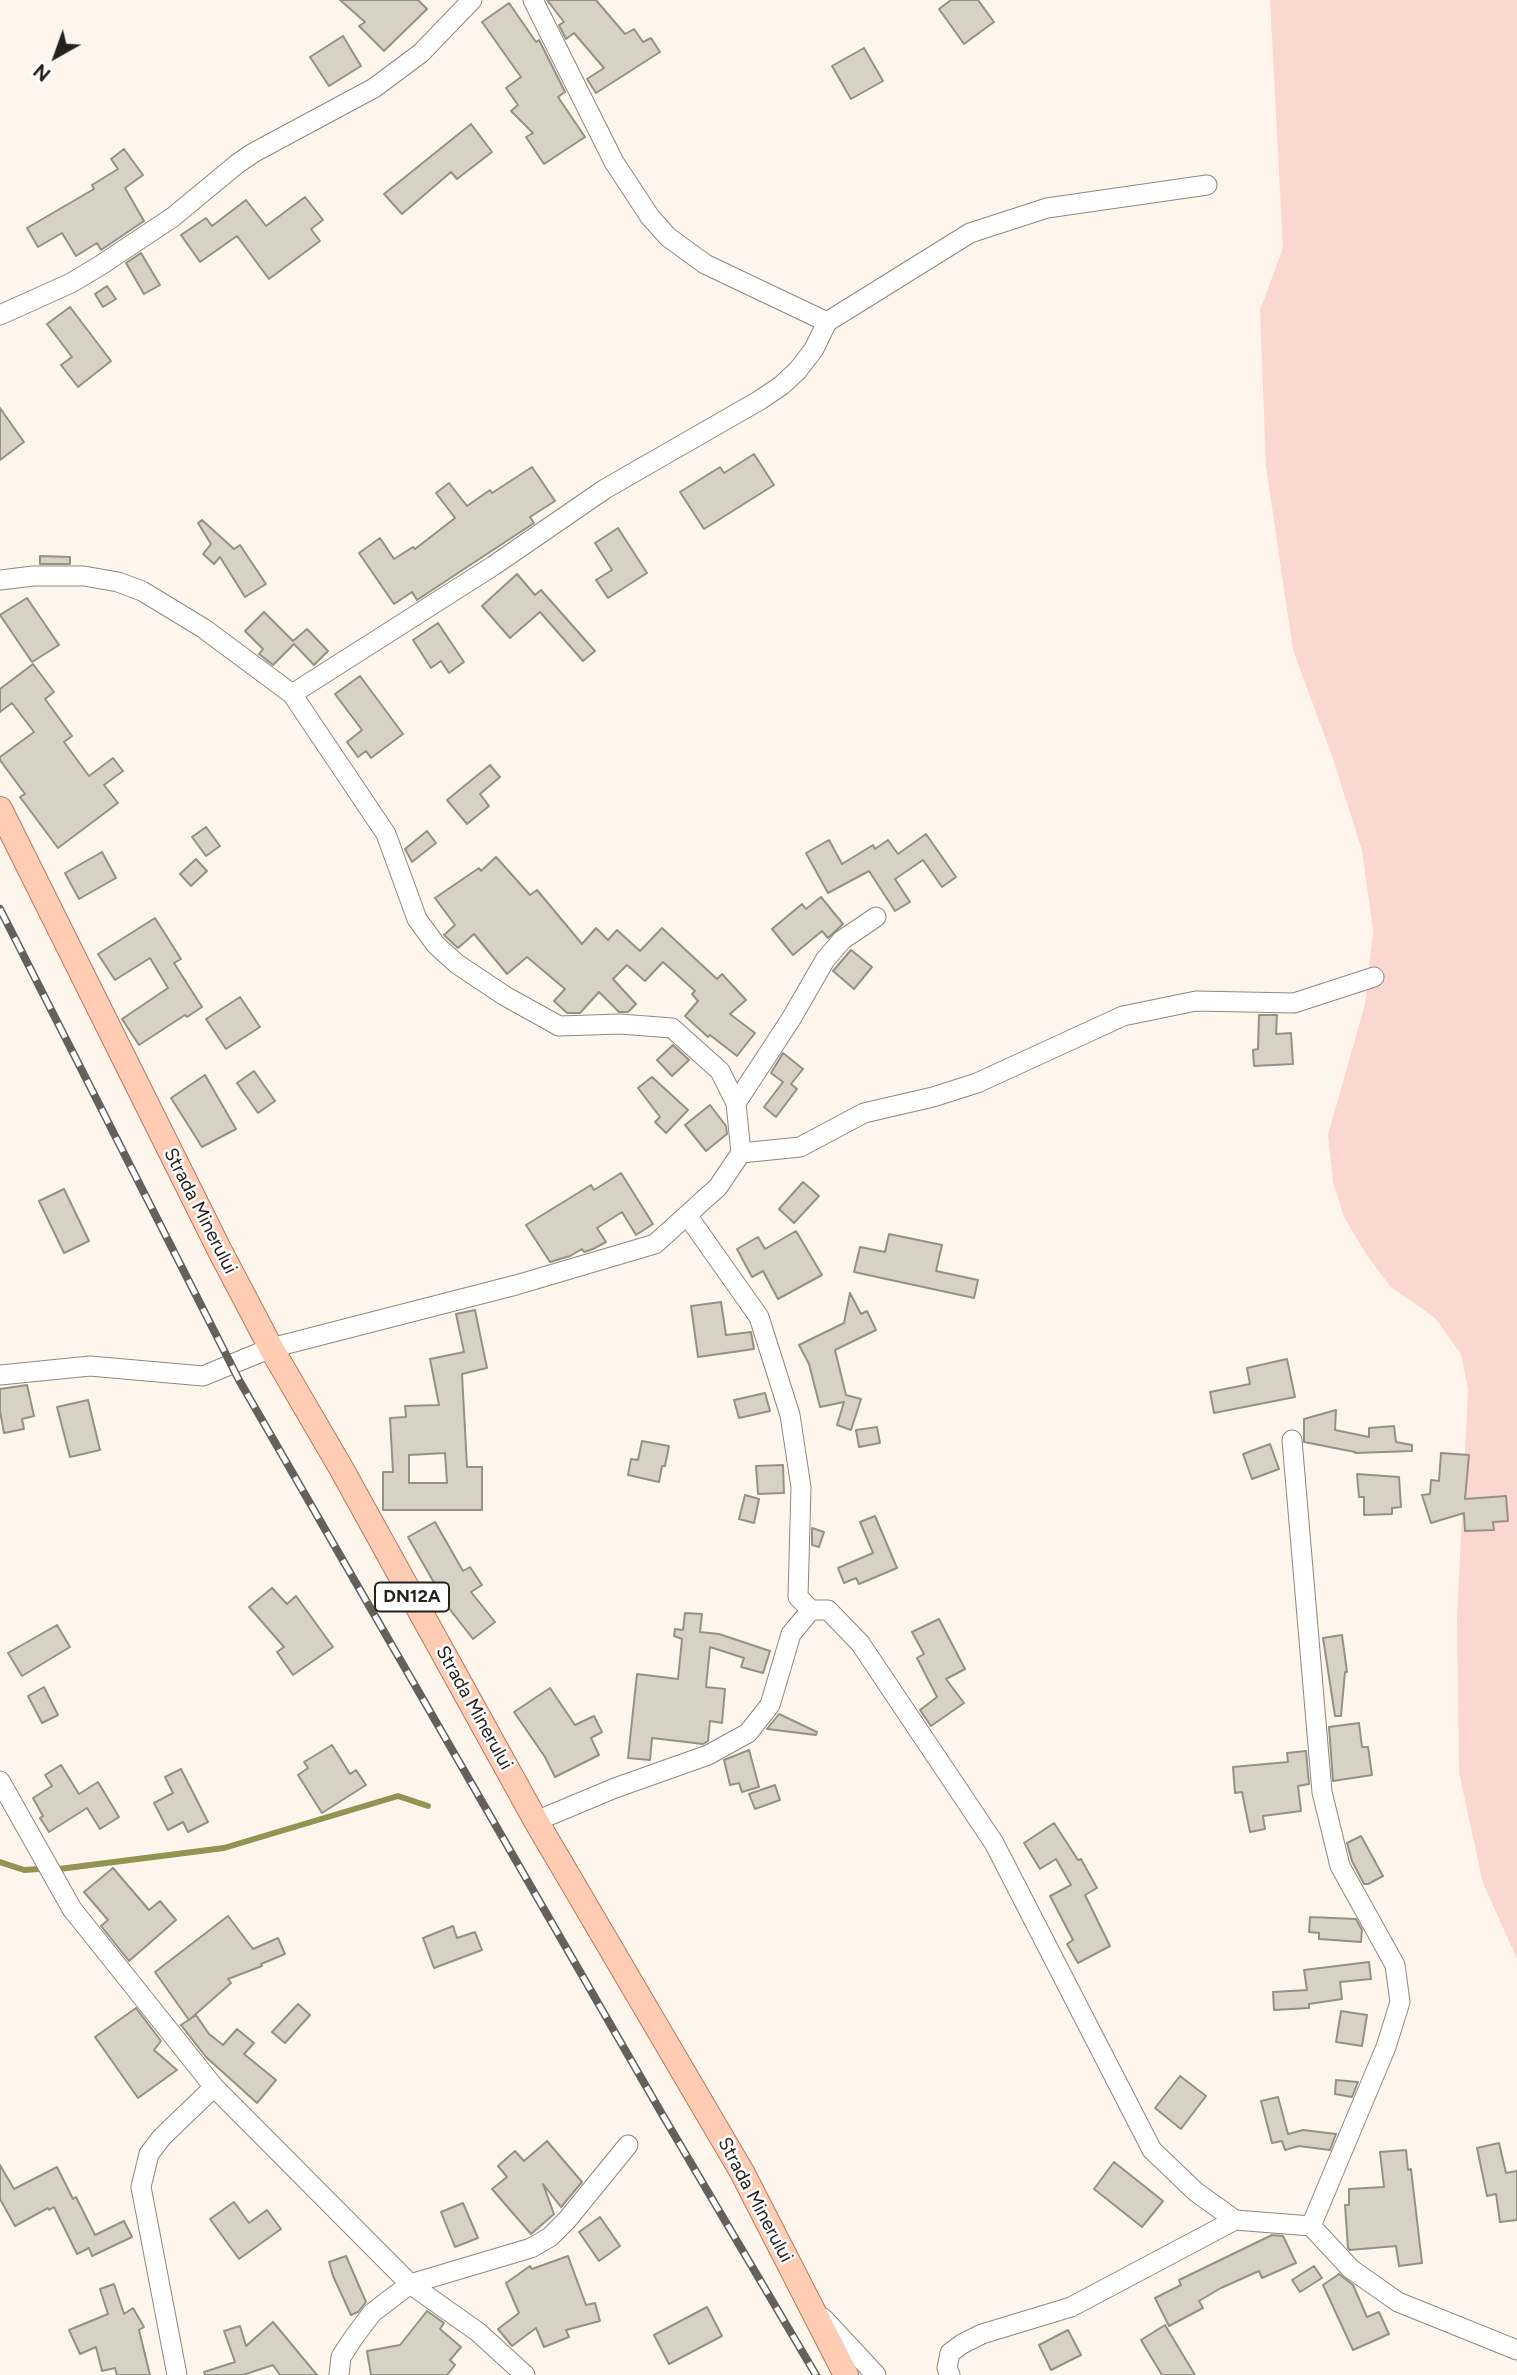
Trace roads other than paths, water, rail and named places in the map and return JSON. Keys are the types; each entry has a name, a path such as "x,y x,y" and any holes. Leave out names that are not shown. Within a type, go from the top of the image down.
{"main road":[{"name":"Strada Minerului","path":"0,809 195,1202 271,1348 341,1468 536,1821 742,2172 846,2375"}],"street":[{"path":"0,315 91,271 173,217 245,158 382,83 421,53 472,0"},
{"path":"533,0 614,162 650,217 668,237 705,264 827,322"},
{"path":"292,694 484,573 615,482 760,400 798,370 814,349 827,322 970,233 1047,208 1207,185"},
{"path":"0,580 33,576 84,576 118,582 142,591 203,628 292,694 386,834 417,919 436,945 450,958 505,996 559,1026 620,1024 672,1028 720,1071 736,1103 741,1153 718,1187 655,1244 516,1285 271,1348 204,1376 90,1366 0,1375"},
{"path":"736,1103 791,1019 825,960 842,940 876,917"},
{"path":"741,1153 800,1147 864,1112 933,1097 977,1083 1124,1016 1196,1001 1294,1003 1374,977"},
{"path":"687,1215 759,1317 790,1415 801,1487 798,1597 811,1610 828,1610 860,1643 994,1843 1152,2150 1196,2192 1235,2220 1311,2226 1351,2269 1398,2302 1517,2350"},
{"path":"1292,1440 1322,1792 1340,1866 1395,1965 1400,2002 1386,2047 1311,2226"},
{"path":"536,1821 615,1788 708,1755 748,1733 770,1705 790,1634 811,1610"},
{"path":"0,1781 72,1909 214,2087 410,2284 478,2332 526,2375"},
{"path":"177,2375 141,2187 149,2154 162,2137 214,2087"},
{"path":"339,2375 341,2357 372,2313 410,2284 531,2248 550,2237 628,2145"},
{"path":"950,2375 947,2368 950,2353 962,2344 982,2334 1071,2307 1235,2220"},
{"path":"810,2305 876,2375"}],"waterway":[{"path":"59,1869 224,1848 398,1796 428,1806"},
{"path":"0,1862 24,1870 39,1869"}],"railway":[{"path":"0,909 239,1380 662,2114 816,2375"}]}
